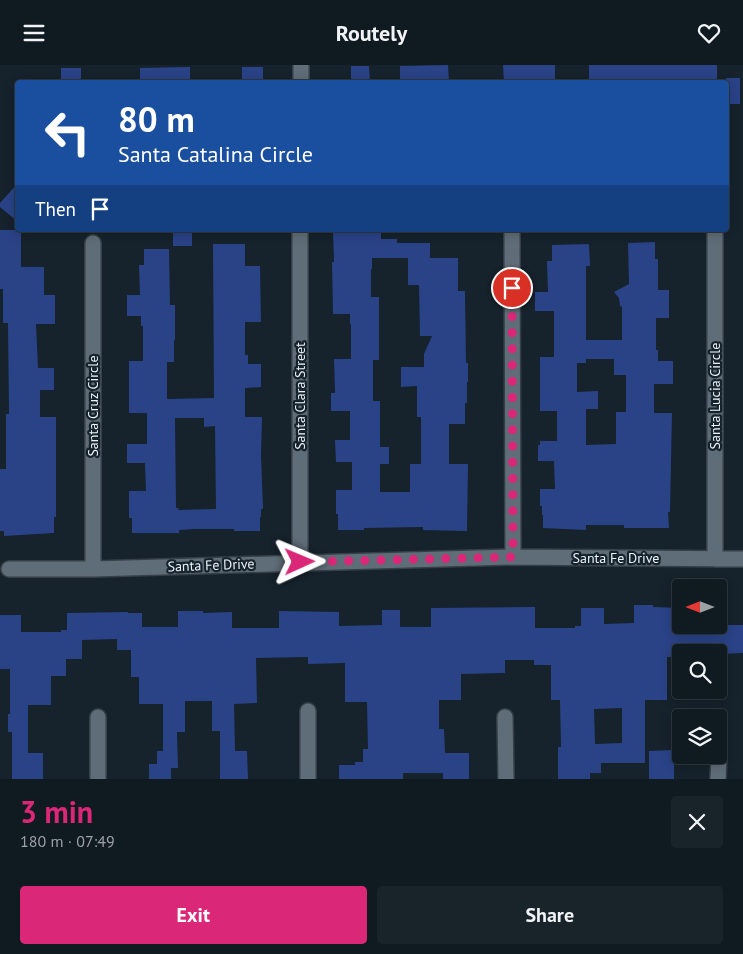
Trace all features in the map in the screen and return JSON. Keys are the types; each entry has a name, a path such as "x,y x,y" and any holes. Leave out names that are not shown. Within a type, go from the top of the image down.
{"street":[{"path":"300,80 301,65"},
{"name":"Santa Clara Street","path":"300,232 300,562"},
{"path":"512,232 513,557"},
{"name":"Santa Lucia Circle","path":"715,233 715,559"},
{"name":"Santa Cruz Circle","path":"93,243 93,569"},
{"name":"Santa Fe Drive","path":"9,569 93,569 513,557 743,559"},
{"path":"308,711 308,779"},
{"path":"98,717 98,779"},
{"path":"505,717 506,779"},
{"path":"718,779 719,764"}],"building":[{"path":"448,65 449,80 400,80 400,66"},
{"path":"503,65 555,65 555,80 504,80"},
{"path":"589,65 717,65 717,80 589,80"},
{"path":"351,66 369,66 370,80 351,80"},
{"path":"190,67 190,80 140,80 140,68"},
{"path":"242,67 263,67 263,80 242,80"},
{"path":"61,68 81,68 81,80 61,80"},
{"path":"726,78 740,78 740,104 729,104 729,80 726,80"},
{"path":"15,186 15,220 0,207 0,203"},
{"path":"0,230 15,230 15,232 21,232 21,267 44,267 44,295 55,295 55,324 36,324 38,368 54,368 54,390 40,390 40,417 56,417 56,517 54,517 54,533 4,536 4,531 0,531 0,469 6,469 6,414 9,414 8,323 3,323 3,289 0,289"},
{"path":"173,232 192,232 192,246 173,246"},
{"path":"333,232 381,232 381,239 397,239 397,243 430,243 430,258 458,258 458,291 465,291 468,382 465,424 449,424 449,464 468,464 467,531 423,530 423,527 338,530 336,490 352,490 352,462 336,462 335,440 350,440 350,411 331,411 331,393 335,393 334,359 351,359 351,324 350,314 333,314 332,262 334,262","holes":["372,258 408,258 408,285 419,286 420,336 432,336 424,354 424,367 401,367 401,387 417,386 417,417 421,417 421,464 410,464 410,492 380,492 380,464 389,464 389,447 380,447 380,401 373,401 373,360 379,360 379,297 371,297"]},
{"path":"655,242 655,259 658,259 658,290 669,290 669,318 656,318 656,350 658,350 658,361 673,361 673,384 654,384 654,413 672,413 669,528 624,528 624,525 586,525 586,530 543,528 540,489 555,489 554,461 538,461 538,445 540,445 540,441 557,441 557,411 540,411 540,357 554,357 554,311 535,311 535,292 548,292 547,261 552,261 552,245 589,244 590,266 586,266 586,340 622,340 622,307 620,306 619,298 614,292 629,284 628,243","holes":["586,359 614,359 614,375 626,375 626,412 616,412 616,444 586,445 586,409 598,409 598,391 577,392 577,363 586,363"]},
{"path":"213,244 245,244 245,266 260,266 261,322 245,322 245,355 248,355 248,364 261,364 261,387 245,388 245,417 262,417 263,509 261,509 260,531 195,529 179,530 179,533 132,533 132,518 129,518 129,491 146,491 145,463 127,463 127,444 147,444 147,413 129,413 129,361 143,361 143,326 141,326 141,316 127,316 127,295 140,295 139,265 144,265 144,249 169,249 170,305 175,305 175,340 174,362 167,362 167,399 214,398","holes":["175,418 204,418 204,427 215,426 216,509 178,510 179,508 176,508"]},
{"path":"634,605 672,608 672,634 728,634 728,625 743,625 743,653 727,654 727,644 672,644 672,657 667,657 667,700 645,700 645,763 601,763 601,773 590,773 590,779 558,779 558,747 561,747 560,700 551,700 551,665 534,665 534,660 505,660 505,673 461,674 461,700 439,700 439,729 444,729 445,753 469,753 469,779 443,779 443,773 403,773 403,779 339,779 339,765 355,765 355,762 363,762 363,749 368,749 367,702 345,702 345,663 308,664 308,657 256,658 257,703 234,704 235,751 247,751 248,779 220,779 220,731 212,731 212,701 185,701 185,732 177,732 178,768 171,768 171,779 149,779 149,764 157,764 157,751 163,751 163,704 139,704 139,677 131,677 131,650 117,650 117,639 82,640 82,659 66,659 66,676 51,676 51,705 28,705 28,753 43,753 43,779 12,779 12,732 8,732 10,669 0,669 0,615 21,615 21,632 61,632 61,630 67,630 67,613 142,613 142,627 178,627 178,611 203,611 203,613 232,612 232,628 279,628 279,611 339,612 339,626 382,625 382,610 400,610 400,627 431,627 431,608 535,607 535,628 575,628 575,626 581,626 581,608 604,608 604,624 634,623","holes":["622,708 622,743 595,744 594,709"]},
{"path":"672,750 674,779 649,779 649,751"}],"route":[{"path":"300,562 513,557 512,288"}]}
